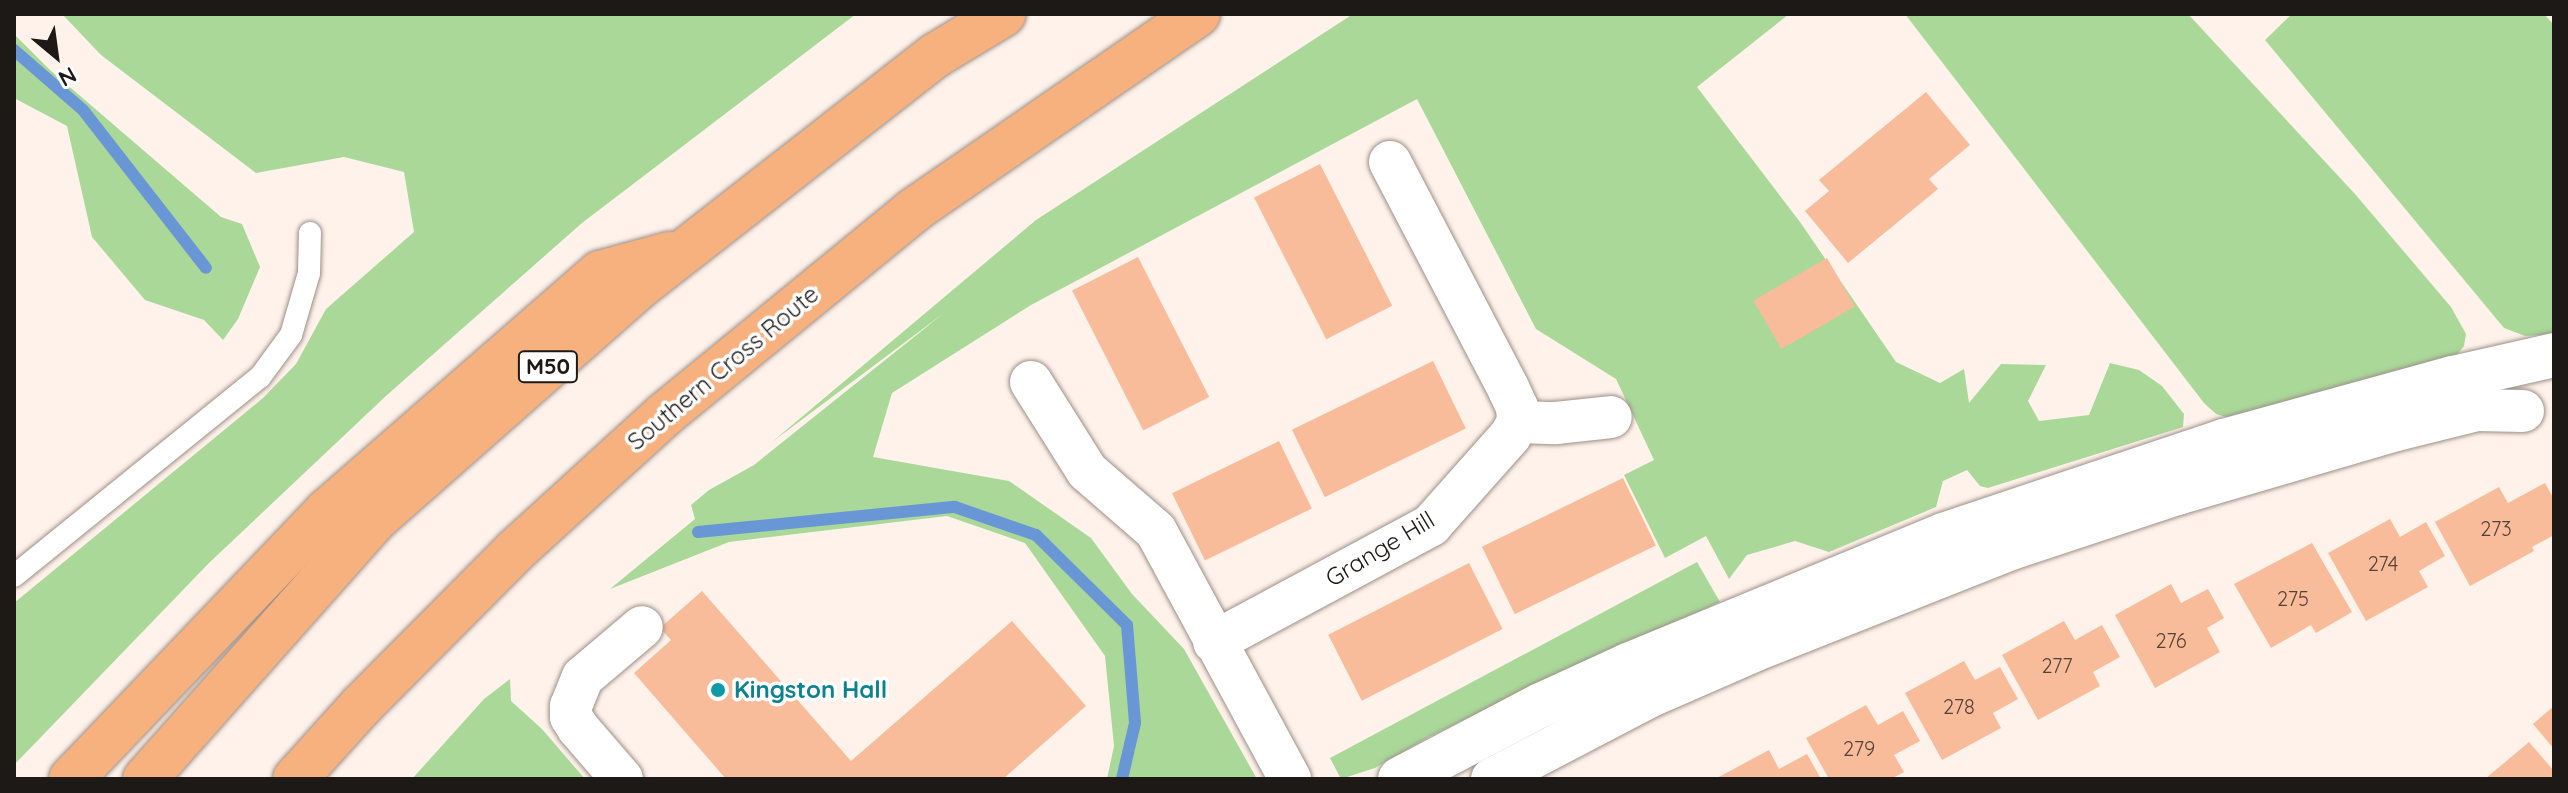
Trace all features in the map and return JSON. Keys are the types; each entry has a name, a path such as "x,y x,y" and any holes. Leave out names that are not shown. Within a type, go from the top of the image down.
{"highway":[{"name":"M50","path":"145,779 377,518 640,286 936,55 1004,14"},
{"name":"Southern Cross Route","path":"295,779 361,706 515,551 665,414 914,210 1198,14"},
{"path":"71,779 328,510 600,273 688,249"}],"street":[{"path":"1390,162 1509,390 1517,407 1518,422 1556,423 1611,417"},
{"path":"1400,779 1541,705 1748,633 1949,552 2172,476 2391,413 2554,355"},
{"path":"1031,382 1087,471 1156,531 1290,779"},
{"path":"2391,413 2523,411"},
{"name":"Grange Hill","path":"1214,642 1431,525 1510,436 1518,422"},
{"path":"622,779 578,728 571,717 571,706 583,677 642,627"},
{"path":"1492,779 1653,695 1748,633"},
{"path":"1541,705 1561,743"}],"lane":[{"path":"14,576 260,377 291,335 309,273 310,233"}],"green space":[{"path":"62,14 856,14 582,223 387,395 209,563 14,765 14,603 263,398 296,364 326,309 414,232 404,172 344,157 256,173 101,55"},
{"path":"1353,14 1789,14 1697,87 1800,222 1896,362 1940,383 1964,369 1969,403 2001,364 2046,365 2028,401 2039,421 2089,415 2110,363 2139,370 2162,386 2184,414 2183,427 1988,488 1980,486 1967,470 1943,481 1936,507 1829,552 1795,541 1747,555 1729,579 1706,536 1665,558 1624,475 1654,460 1616,379 1536,329 1417,99 1031,305 892,393 873,457 1009,481 1091,538 1132,594 1184,649 1257,779 1107,779 1114,746 1105,656 1025,543 947,516 729,542 610,589 695,519 691,505 709,490 754,465 944,313 772,442 1036,220"},
{"path":"1905,14 2188,14 2355,194 2451,307 2466,334 2464,346 2457,355 2230,418 2216,414 2204,403"},
{"path":"2292,14 2544,14 2554,25 2554,334 2525,336 2504,328 2265,40"},
{"path":"14,34 50,70 221,217 242,224 260,267 238,319 223,340 204,320 145,300 92,237 67,126 14,98"},
{"path":"1697,562 1720,602 1548,679 1429,737 1375,768 1341,779 1330,758"},
{"path":"510,679 511,701 542,729 585,779 412,779 484,699"}],"building":[{"path":"1926,92 1970,145 1929,179 1938,189 1848,263 1805,211 1829,191 1819,180"},
{"path":"1320,164 1392,306 1326,339 1254,198"},
{"path":"1138,257 1209,397 1143,430 1072,291"},
{"path":"1827,258 1855,306 1781,349 1753,300"},
{"path":"1433,361 1466,428 1325,497 1292,430"},
{"path":"1279,441 1312,508 1205,561 1172,493"},
{"path":"1623,478 1656,545 1515,614 1482,547"},
{"path":"2545,483 2554,499 2554,535 2532,547 2534,551 2470,586 2435,522 2499,487 2508,503"},
{"path":"2390,519 2400,537 2426,522 2445,556 2419,571 2428,587 2366,621 2328,553"},
{"path":"2312,543 2352,612 2316,633 2311,625 2271,648 2234,584"},
{"path":"1469,563 1503,629 1362,701 1328,635"},
{"path":"2171,584 2181,603 2208,589 2224,618 2207,628 2220,652 2155,688 2115,615"},
{"name":"Kingston Hall","path":"702,591 851,761 1012,621 1086,706 1003,779 726,779 634,673 671,640 660,628"},
{"path":"2064,621 2075,640 2102,625 2120,657 2093,672 2100,686 2038,720 2002,655"},
{"path":"1964,661 1975,680 2000,667 2018,699 1993,713 2001,728 1942,760 1905,693"},
{"path":"1866,705 1878,725 1903,711 1920,741 1894,755 1904,772 1891,779 1829,779 1806,738"},
{"path":"2554,706 2554,749 2533,724"},
{"path":"2529,742 2554,771 2554,779 2485,779"},
{"path":"1769,750 1779,769 1807,754 1821,779 1715,779"}],"waterway":[{"path":"14,50 83,110 206,268"},
{"path":"698,532 955,507 1036,535 1127,625 1135,723 1122,779"}],"place":[{"name":"Kingston Hall","path":"718,690"}]}
